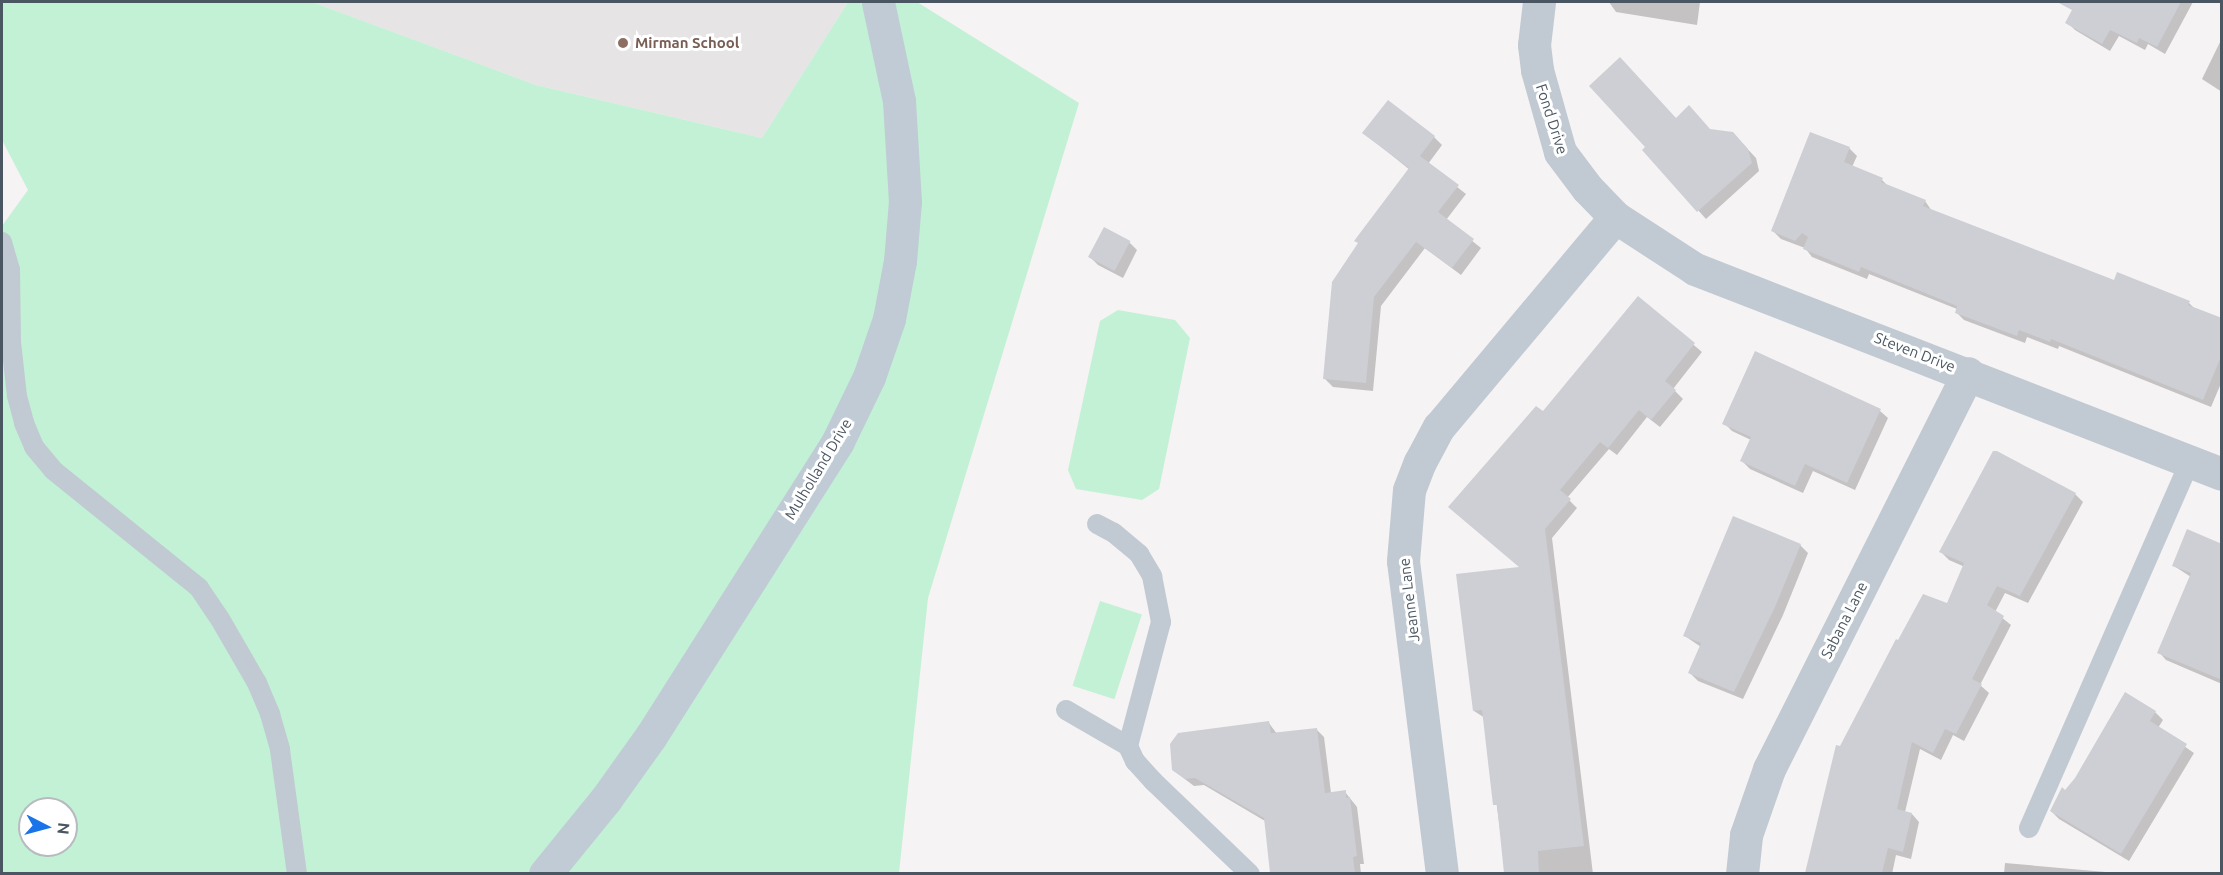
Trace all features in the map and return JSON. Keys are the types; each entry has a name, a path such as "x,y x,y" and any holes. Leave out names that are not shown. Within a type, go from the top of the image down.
{"main road":[{"name":"Mulholland Drive","path":"544,873 606,799 651,736 838,441 869,377 889,319 900,261 905,202 899,101 878,2"}],"street":[{"name":"Fond Drive","path":"1539,2 1534,45 1537,70 1560,152 1587,188 1615,218"},
{"name":"Steven Drive","path":"1615,218 1695,269 1968,373 2222,474"},
{"name":"Jeanne Lane","path":"1442,873 1403,561 1409,490 1420,462 1439,427 1615,218"},
{"name":"Sabana Lane","path":"1742,873 1746,835 1769,769 1968,373"}],"lane":[{"path":"2,242 10,270 6,336 17,396 24,423 34,447 53,470 199,588 240,651 270,714 280,750 297,873"},
{"path":"2029,828 2190,462"},
{"path":"1097,524 1114,533 1139,554 1152,576 1161,622 1128,746"},
{"path":"1066,710 1128,746 1135,761 1153,781 1250,873"}],"shaded area":[{"name":"Mirman School","path":"312,2 848,2 762,138 536,85"}],"green space":[{"path":"2,2 312,2 536,85 762,138 848,2 917,2 1079,103 928,598 899,873 2,873 2,226 28,190 2,140"},
{"path":"1118,310 1175,320 1190,338 1159,489 1142,500 1076,489 1068,470 1100,321"},
{"path":"1100,601 1142,615 1114,699 1072,686"}],"building":[{"path":"2057,2 2181,2 2157,47 2139,38 2137,43 2110,30 2102,44 2065,23 2072,10"},
{"path":"1620,57 1676,118 1689,105 1710,129 1733,132 1748,149 1752,163 1697,212 1642,150 1645,147 1589,86"},
{"path":"1388,100 1435,136 1420,156 1459,185 1438,212 1474,239 1452,268 1416,242 1374,297 1366,383 1323,379 1332,282 1358,243 1354,241 1409,168 1362,133"},
{"path":"1810,132 1850,147 1844,162 1883,178 1881,182 1926,200 1923,206 2114,280 2117,272 2190,301 2188,305 2222,318 2222,354 2203,400 2051,339 2050,342 2019,330 2017,336 1955,313 1957,306 1861,267 1859,272 1803,249 1808,237 1802,233 1795,241 1771,231"},
{"path":"1104,227 1130,241 1115,271 1088,257"},
{"path":"1638,296 1695,343 1665,381 1676,390 1651,420 1639,410 1608,448 1600,442 1560,490 1571,499 1545,529 1584,846 1538,851 1539,873 1504,873 1497,805 1493,805 1482,710 1473,711 1456,574 1519,567 1448,507 1536,406 1543,411"},
{"path":"1755,351 1881,409 1847,483 1805,464 1795,486 1740,461 1751,437 1722,424"},
{"path":"1993,451 1997,451 2076,493 2020,596 1997,586 1987,605 2004,616 1972,679 1982,684 1956,734 1945,729 1933,753 1912,742 1897,809 1912,813 1903,852 1888,848 1882,873 1805,873 1836,745 1840,746 1896,639 1898,640 1923,594 1947,603 1964,563 1939,552"},
{"path":"1733,516 1801,544 1775,607 1734,692 1688,673 1701,643 1683,636"},
{"path":"2187,529 2222,544 2222,680 2157,653 2191,573 2172,566"},
{"path":"2125,692 2156,711 2150,721 2187,744 2121,854 2050,811 2062,787 2065,790 2075,778"},
{"path":"1269,721 1271,733 1317,728 1325,793 1346,790 1346,798 1350,797 1357,856 1353,857 1355,873 1270,873 1264,818 1195,778 1185,779 1172,770 1170,744 1178,733"}],"place":[{"name":"Mirman School","path":"623,43"}]}
